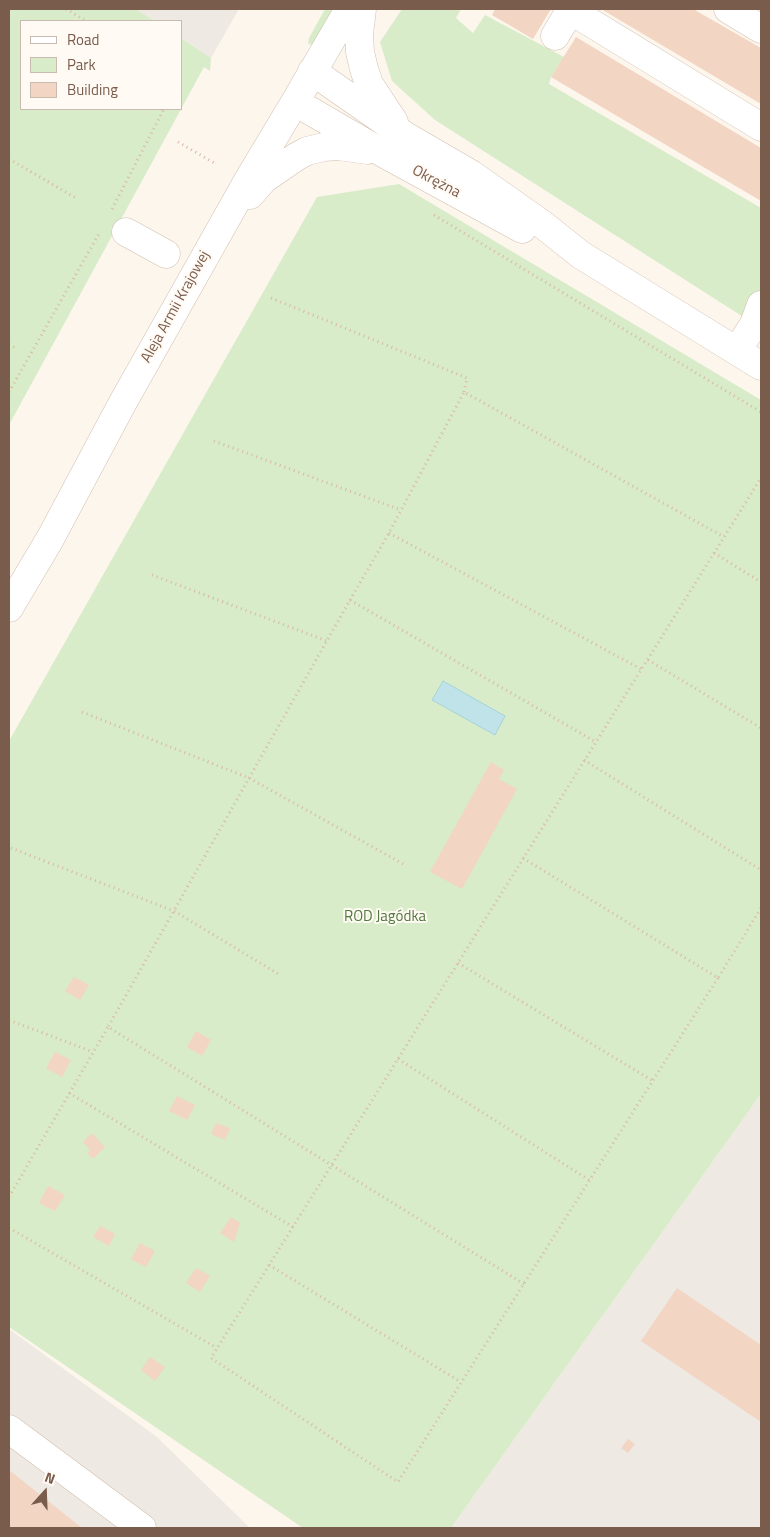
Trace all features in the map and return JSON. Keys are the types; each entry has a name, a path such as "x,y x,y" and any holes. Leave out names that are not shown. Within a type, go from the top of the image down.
{"street":[{"name":"Aleja Armii Krajowej","path":"9,608 50,539 122,404 222,226 348,9"},
{"path":"362,9 360,52 369,84 404,135"},
{"path":"728,9 761,29"},
{"path":"555,36 571,10 761,127"},
{"name":"Okrężna","path":"303,87 355,115 404,135 470,174 542,224 581,255 761,366"},
{"name":"Okrężna","path":"303,87 381,152 535,236 581,255"},
{"path":"222,226 264,178 301,154 315,148 338,146 381,152"},
{"path":"113,224 166,254"},
{"path":"737,351 754,324 761,305"},
{"path":"9,1429 142,1528"}],"path":[{"path":"66,9 84,20"},
{"path":"9,392 113,224 164,110"},
{"path":"178,142 216,164"},
{"path":"9,159 76,198"},
{"path":"434,215 761,412"},
{"path":"9,1197 389,533 464,392 467,378 271,298"},
{"path":"9,344 17,349"},
{"path":"464,392 724,537"},
{"path":"214,441 401,510"},
{"path":"761,478 210,1358 398,1482 761,908"},
{"path":"389,533 641,669"},
{"path":"714,553 761,582"},
{"path":"152,575 327,641"},
{"path":"350,600 596,742"},
{"path":"648,660 761,728"},
{"path":"82,712 249,778 405,865"},
{"path":"584,760 761,870"},
{"path":"10,848 174,911 280,975"},
{"path":"523,858 718,978"},
{"path":"458,963 652,1081"},
{"path":"9,1020 93,1052"},
{"path":"108,1027 524,1284"},
{"path":"398,1059 589,1180"},
{"path":"69,1093 293,1227"},
{"path":"9,1228 217,1348"},
{"path":"268,1265 461,1382"}],"shaded area":[{"path":"136,9 239,9 211,58 182,39 182,20 153,20"},
{"path":"761,1094 761,1528 451,1528"},
{"path":"9,1329 157,1437 250,1528 9,1528"}],"green space":[{"path":"9,9 136,9 153,20 20,20 20,110 181,110 9,425"},
{"path":"325,9 336,9 316,45 308,44 309,38"},
{"path":"402,9 461,9 456,18 473,33 485,15 564,57 551,77 549,84 761,208 761,288 748,320 435,120 392,81 380,42"},
{"path":"182,39 211,58 210,71 204,67 182,107"},
{"name":"ROD Jagódka","path":"399,184 761,400 761,1094 451,1528 303,1528 9,1327 9,741 317,197"}],"water":[{"path":"443,681 505,716 495,735 432,700"}],"building":[{"path":"495,9 551,9 533,39 492,15"},
{"path":"601,9 693,9 761,48 761,104"},
{"path":"576,37 761,148 761,201 551,77"},
{"path":"491,762 504,770 499,779 517,789 462,889 430,872"},
{"path":"74,977 89,985 80,1000 65,991"},
{"path":"196,1031 211,1040 202,1056 187,1047"},
{"path":"55,1052 71,1060 62,1077 46,1068"},
{"path":"177,1096 195,1105 187,1120 169,1111"},
{"path":"216,1123 230,1128 225,1140 211,1134"},
{"path":"92,1133 105,1147 93,1159 87,1153 90,1150 83,1142"},
{"path":"48,1186 65,1195 55,1211 39,1203"},
{"path":"231,1217 240,1223 234,1242 220,1233"},
{"path":"100,1226 115,1234 109,1246 93,1237"},
{"path":"140,1243 155,1251 146,1267 131,1259"},
{"path":"196,1268 210,1276 200,1292 186,1283"},
{"path":"677,1288 761,1345 761,1422 641,1341"},
{"path":"150,1357 165,1367 155,1381 141,1370"},
{"path":"628,1439 635,1444 628,1453 621,1448"},
{"path":"9,1470 82,1528 9,1528"}]}
